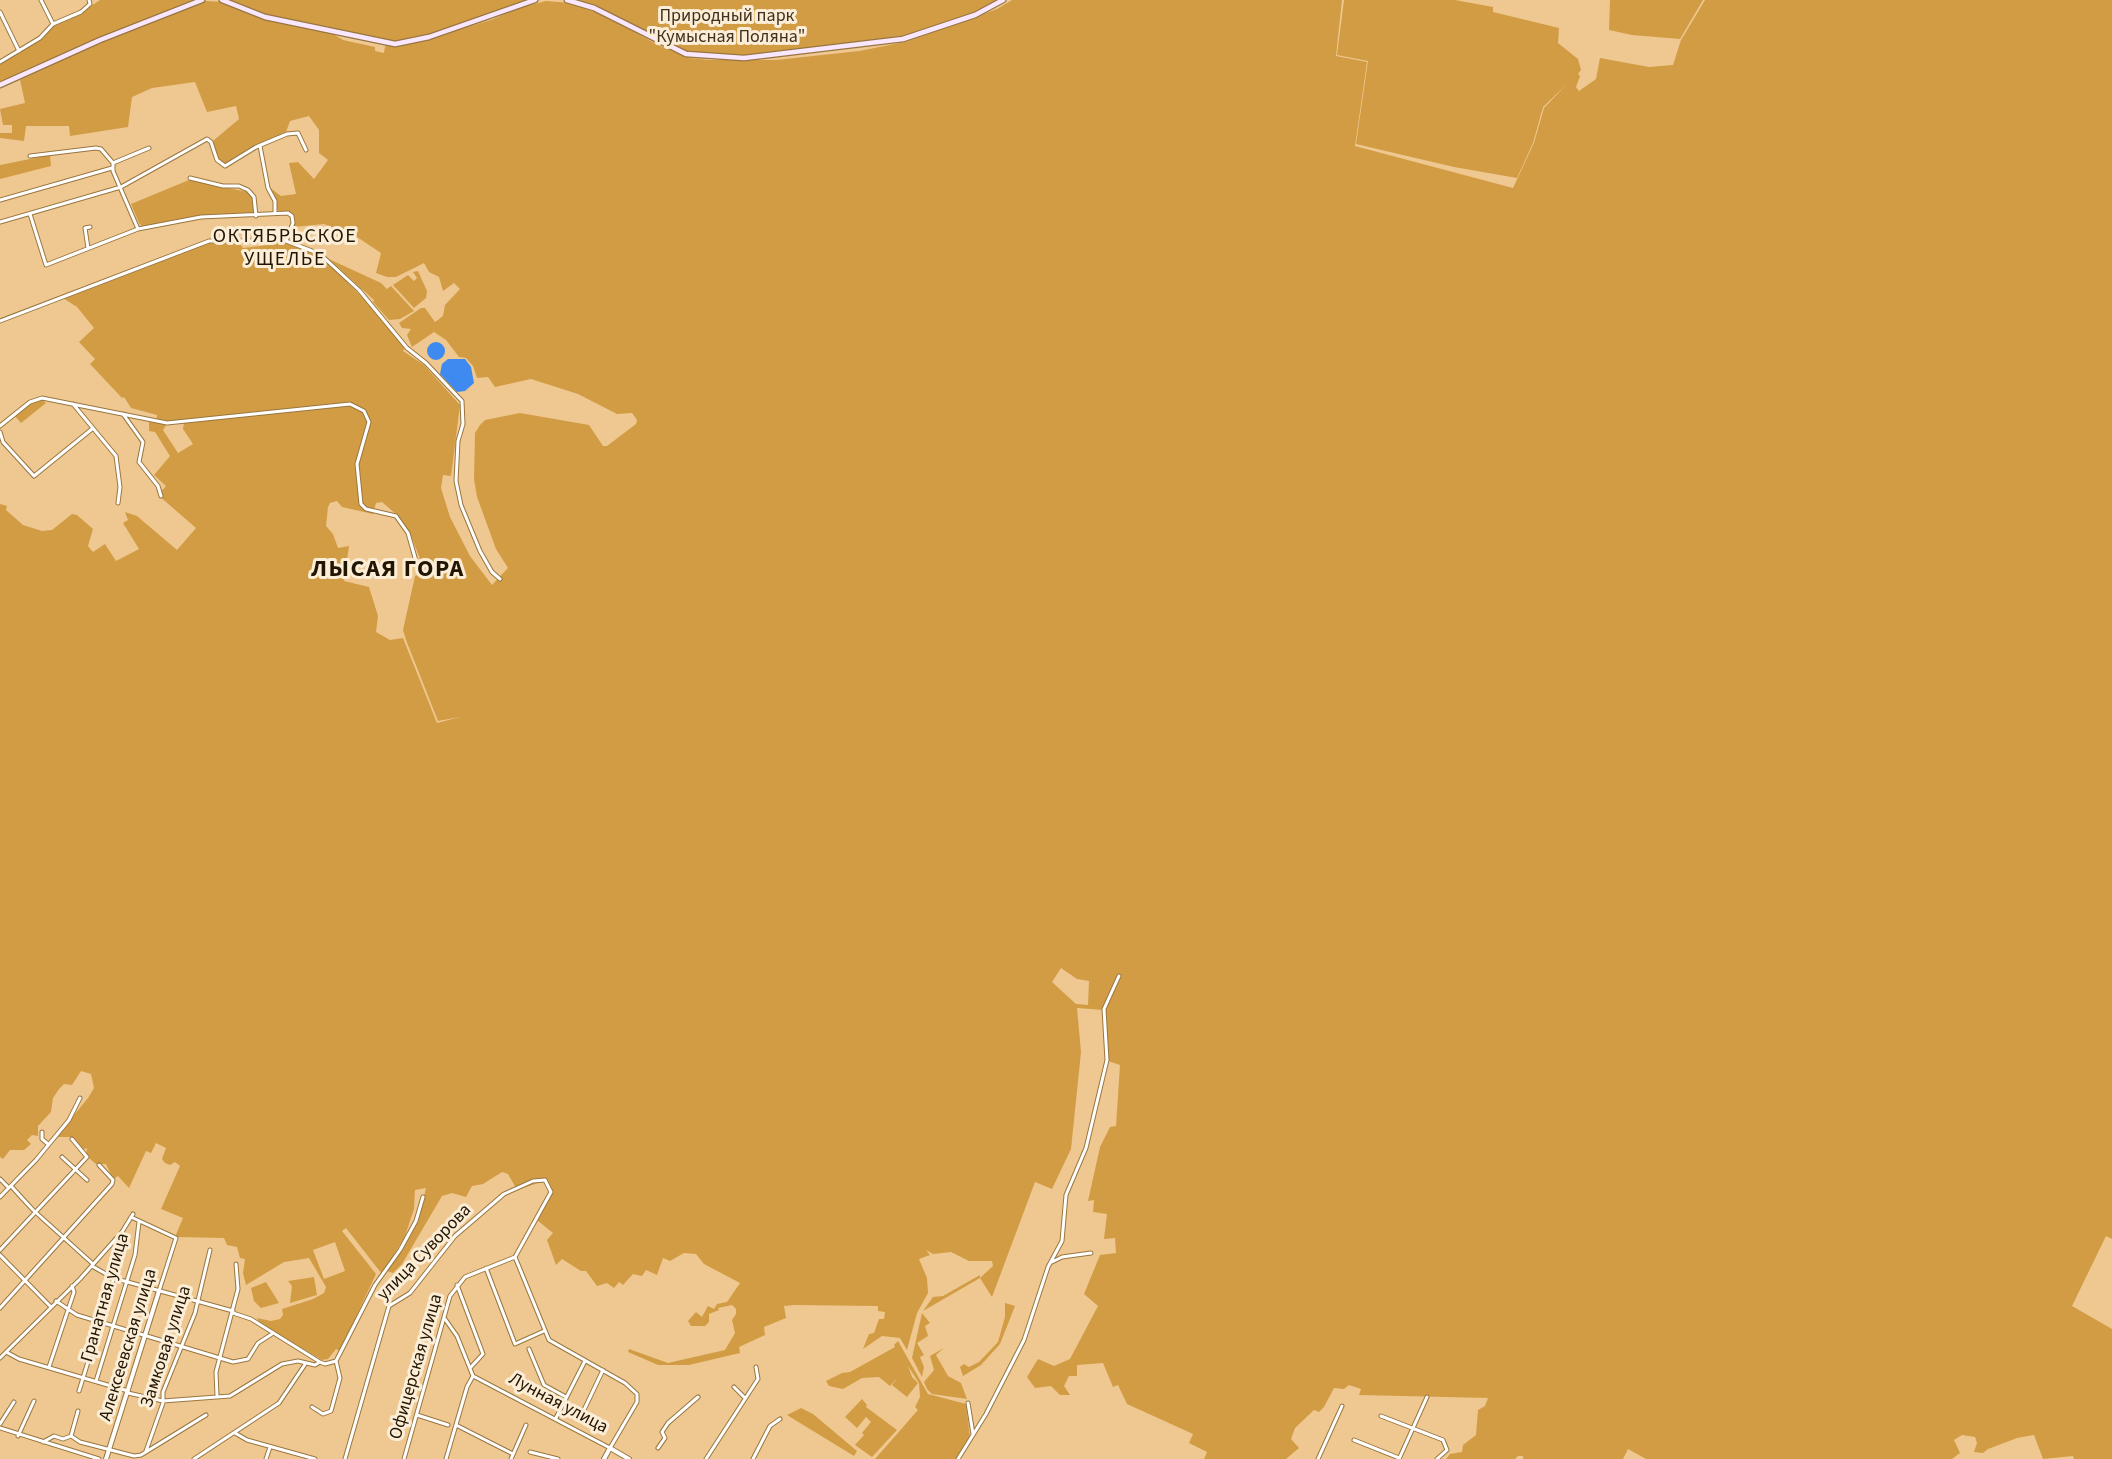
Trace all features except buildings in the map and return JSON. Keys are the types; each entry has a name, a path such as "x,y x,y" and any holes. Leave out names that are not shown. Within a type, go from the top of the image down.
{"main road":[{"path":"0,85 100,40 202,0"},
{"path":"222,0 265,17 395,44 422,39 535,0"},
{"path":"567,0 594,8 686,54 744,58 903,39 975,15 1003,0"}],"street":[{"path":"41,0 53,24"},
{"path":"0,62 40,38 53,24 81,12 89,2"},
{"path":"0,12 19,51"},
{"path":"0,222 121,188 207,139 212,142 217,160 225,166 287,134 298,132 306,150"},
{"path":"260,146 268,188 275,201 276,213"},
{"path":"30,156 96,148 106,153 113,163 112,168 138,229"},
{"path":"113,163 149,148"},
{"path":"0,200 112,168"},
{"path":"190,178 223,186 239,186 248,190 254,197 256,216"},
{"path":"30,214 46,265 59,262 69,255 138,229 201,217 288,213 293,220 286,241"},
{"path":"88,248 85,228 90,227"},
{"path":"0,321 209,241 286,241 320,254 359,290 407,348 426,363 462,401 463,424 459,441 456,481 461,505 480,550 492,572 500,579"},
{"path":"0,426 36,399 42,398 177,423 339,403 358,407 369,422 357,464 361,504 366,509 396,516 408,533 416,561"},
{"path":"73,404 116,456 120,487 118,503"},
{"path":"123,414 143,442 139,462 158,486 161,496"},
{"path":"0,432 3,442 34,476 92,429"},
{"path":"958,1459 974,1434 1024,1340 1050,1263 1062,1241 1066,1195 1086,1148 1107,1060 1104,1009 1119,976"},
{"path":"0,1197 36,1160 69,1120 80,1098"},
{"path":"42,1132 42,1139 48,1144"},
{"path":"0,1250 87,1157 72,1139"},
{"path":"62,1157 87,1180"},
{"path":"0,1308 114,1181 99,1165"},
{"path":"0,1179 92,1265 113,1278 233,1312 250,1319 320,1362 325,1364 336,1361"},
{"name":"улица Суворова","path":"345,1459 389,1306 410,1293 455,1236 504,1194 540,1179 545,1180 551,1192 537,1221 515,1257"},
{"path":"312,1407 325,1414 332,1409 340,1378 336,1361 375,1285 400,1250 416,1221 423,1197"},
{"path":"0,1358 92,1265 122,1232 132,1216 140,1222"},
{"name":"Алексеевская улица","path":"106,1459 176,1238 140,1222"},
{"name":"Гранатная улица","path":"96,1381 135,1255 140,1222"},
{"name":"Замковая улица","path":"146,1451 163,1401 163,1392 197,1300 210,1250"},
{"path":"1050,1263 1062,1257 1092,1253"},
{"path":"0,1255 51,1306"},
{"path":"515,1257 544,1331 555,1346 603,1370 638,1396 637,1402 604,1459"},
{"name":"Офицерская улица","path":"404,1459 450,1296 465,1277 515,1257"},
{"path":"217,1396 216,1372 238,1289 236,1264"},
{"path":"486,1268 515,1344 544,1331"},
{"path":"79,1391 116,1271"},
{"path":"457,1285 483,1354 471,1367"},
{"path":"49,1367 74,1292 72,1286"},
{"path":"56,1301 68,1311 233,1362 244,1361 258,1343 273,1334"},
{"path":"445,1318 457,1336 473,1377 466,1387 446,1459"},
{"path":"529,1349 544,1385 566,1397"},
{"path":"8,1352 19,1359 163,1401 240,1392 282,1365 298,1361 315,1365 320,1362"},
{"path":"556,1418 585,1361"},
{"path":"194,1459 279,1403 306,1363"},
{"path":"706,1459 744,1397 758,1379 756,1367"},
{"path":"583,1412 603,1370"},
{"name":"Лунная улица","path":"473,1377 556,1418 629,1459"},
{"path":"734,1387 744,1397"},
{"path":"658,1448 664,1438 662,1432 668,1422 698,1397"},
{"path":"1354,1440 1399,1459 1427,1397"},
{"path":"18,1436 34,1401"},
{"path":"0,1424 14,1402"},
{"path":"968,1403 974,1434"},
{"path":"1319,1459 1342,1406"},
{"path":"71,1436 78,1411"},
{"path":"71,1436 80,1442 130,1456 141,1455 206,1415"},
{"path":"417,1415 448,1425"},
{"path":"1381,1416 1445,1442 1447,1450 1437,1459"},
{"path":"753,1459 770,1426 780,1419"},
{"path":"456,1425 513,1454"},
{"path":"512,1459 526,1425"},
{"path":"0,1428 18,1436 99,1459"},
{"path":"235,1432 247,1440 315,1459"},
{"path":"41,1442 54,1436 63,1439 71,1436"},
{"path":"266,1459 270,1447"},
{"path":"530,1452 558,1459"}],"green space":[{"path":"100,0 196,0 107,34 0,83 0,64 39,40 55,24 82,12"},
{"path":"229,0 527,0 443,31 407,41 393,42 266,16"},
{"name":"Природный парк \"Кумысная Поляна\"","path":"577,0 1002,0 961,18 913,34 778,54 728,57 689,53 604,10"},
{"path":"1012,0 1342,0 1336,56 1367,62 1355,146 1513,188 1534,143 1544,108 1567,84 1543,107 1533,143 1517,178 1454,167 1356,144 1368,61 1337,55 1344,0 1455,0 1493,7 1493,12 1559,28 1558,43 1578,59 1581,70 1576,87 1579,91 1596,79 1600,58 1649,67 1673,65 1681,40 1705,0 2112,0 2112,1239 2106,1236 2072,1306 2112,1329 2112,1459 2074,1459 2073,1456 2043,1459 2034,1435 2017,1438 1983,1453 1974,1452 1977,1443 1975,1437 1962,1435 1954,1440 1960,1453 1952,1459 1646,1459 1628,1449 1623,1459 1523,1459 1523,1456 1518,1456 1515,1459 1446,1459 1450,1454 1462,1452 1463,1445 1476,1435 1478,1410 1485,1406 1488,1398 1359,1395 1361,1389 1349,1385 1344,1389 1334,1388 1324,1407 1319,1412 1314,1410 1295,1428 1291,1439 1299,1448 1286,1459 1204,1459 1207,1452 1189,1443 1193,1434 1127,1404 1118,1385 1113,1387 1103,1363 1077,1365 1077,1376 1069,1376 1064,1386 1070,1395 1060,1395 1051,1386 1035,1388 1027,1377 1038,1359 1054,1366 1070,1359 1098,1306 1084,1294 1100,1255 1116,1253 1115,1238 1104,1239 1107,1214 1093,1212 1094,1200 1088,1201 1100,1147 1110,1127 1116,1126 1120,1065 1108,1061 1106,1011 1103,1010 1077,1008 1081,1052 1071,1149 1052,1189 1035,1182 992,1297 980,1278 993,1266 992,1261 969,1261 951,1252 933,1254 926,1250 930,1255 919,1259 927,1278 928,1293 917,1313 907,1350 900,1338 882,1336 863,1349 869,1334 874,1333 879,1319 884,1319 885,1312 878,1311 878,1306 795,1305 784,1306 786,1318 764,1327 765,1335 739,1347 740,1353 689,1365 658,1365 628,1352 629,1349 668,1363 725,1350 735,1333 732,1320 736,1309 732,1305 718,1308 719,1310 709,1314 709,1322 705,1326 691,1326 688,1321 696,1312 702,1317 708,1306 714,1309 717,1304 727,1302 740,1283 704,1264 696,1254 684,1253 670,1261 663,1258 657,1275 646,1270 642,1276 633,1274 623,1285 619,1282 614,1288 607,1283 597,1286 586,1271 581,1271 562,1259 556,1265 547,1240 553,1233 537,1220 550,1193 544,1181 517,1190 508,1174 502,1172 483,1184 472,1186 466,1197 452,1193 442,1196 402,1264 393,1273 387,1271 418,1222 426,1188 415,1190 414,1209 405,1236 382,1274 346,1228 342,1231 376,1274 340,1351 336,1349 328,1359 322,1360 260,1323 257,1318 271,1321 280,1319 283,1315 282,1309 324,1293 326,1287 309,1258 284,1262 246,1285 243,1273 245,1259 240,1258 237,1247 227,1245 224,1238 175,1237 183,1218 161,1209 180,1166 175,1162 170,1165 165,1163 162,1159 166,1148 156,1143 151,1153 146,1151 129,1188 118,1176 113,1179 106,1164 96,1164 89,1158 86,1154 87,1148 82,1150 72,1137 58,1137 47,1148 94,1088 91,1074 81,1071 72,1085 64,1084 59,1089 53,1098 51,1112 38,1126 38,1136 32,1135 27,1140 31,1144 24,1150 10,1150 3,1159 0,1157 0,504 7,506 6,510 23,525 42,531 52,530 72,514 77,515 93,529 88,546 93,552 105,544 116,561 139,549 123,523 128,520 125,512 137,516 177,550 196,528 158,495 166,486 154,475 170,456 155,432 149,431 149,421 156,422 157,415 131,408 124,397 122,398 90,364 95,359 79,342 94,328 77,307 63,298 208,243 240,244 243,248 285,243 320,255 369,304 405,348 403,351 424,365 460,405 451,476 443,475 441,488 450,517 470,556 492,585 508,568 496,549 477,497 474,479 475,433 480,425 485,420 520,413 589,425 603,446 607,446 636,424 637,420 632,413 617,414 578,394 531,379 495,387 488,377 477,378 473,366 466,358 459,357 446,340 434,332 412,347 407,335 411,329 402,328 399,323 421,308 425,308 435,322 443,316 445,305 460,289 454,283 443,291 439,277 429,272 424,263 396,277 376,273 381,253 357,237 324,224 294,227 293,216 277,210 276,201 269,187 281,196 296,194 289,163 298,162 314,179 328,160 319,153 319,130 309,116 290,121 286,132 225,164 218,159 213,141 239,119 236,106 207,112 195,82 152,88 132,97 128,127 70,136 69,126 26,126 24,141 0,138 0,133 12,133 12,125 3,125 0,109 25,103 20,80 101,41 206,1 224,2 257,16 333,34 343,40 375,47 375,51 384,53 385,46 407,45 491,20 519,8 546,1 571,3 607,17 658,45 690,58 776,60 859,51 905,42 997,9","holes":["184,423 183,429 193,444 178,453 163,430 167,424","337,501 342,507 373,514 376,503 382,502 397,515 410,533 425,572 415,576 403,630 438,721 460,717 437,723 403,638 390,640 376,632 378,616 369,587 344,581 349,546 338,548 333,534 326,526 330,503","1061,968 1077,979 1089,981 1088,1005 1076,1004 1052,982","335,1242 345,1271 324,1279 313,1250"]},
{"path":"1610,0 1703,0 1680,39 1632,35 1609,30"},
{"path":"50,155 51,166 0,179 0,165"},
{"path":"189,180 248,192 253,197 254,214 200,216 142,226 139,223 131,204"},
{"path":"329,259 381,283 387,289 391,286 414,311 400,319 389,320 373,302 374,300"},
{"path":"418,271 427,291 426,298 414,308 393,285 408,275 414,281 417,278 413,272"},
{"path":"42,400 46,403 21,423 15,416 32,403"},
{"path":"980,1275 980,1278 923,1311 933,1297 943,1296"},
{"path":"314,1277 317,1295 290,1303 292,1286 288,1281"},
{"path":"266,1282 279,1303 261,1308 254,1301 251,1288"},
{"path":"1005,1303 1015,1306 1000,1344 981,1365 963,1376 960,1367 964,1364 969,1367 979,1362 998,1342 1005,1317"},
{"path":"922,1313 930,1323 925,1326 928,1336 917,1343 924,1355 920,1357 924,1367 922,1377 912,1358"},
{"path":"898,1341 928,1394 966,1404 970,1438 956,1459 875,1459 918,1410 915,1407 920,1397 919,1383 908,1366 912,1377 918,1383 907,1397 892,1385 898,1377 890,1386 879,1377 862,1378 843,1389 829,1386 826,1381 842,1373 850,1372 895,1347"},
{"path":"944,1348 936,1355 948,1376 961,1383 967,1399 932,1394 927,1389 924,1382 934,1370 930,1356"},
{"path":"862,1399 866,1407 897,1430 872,1457 855,1445 871,1422 866,1417 857,1428 845,1417"},
{"path":"801,1408 813,1414 857,1451 854,1456 787,1415"}],"water":[{"path":"436,342 442,345 445,351 442,357 436,360 430,357 427,351 430,345"},
{"path":"448,359 465,359 471,367 474,383 465,391 457,392 440,374 442,364"}],"district":[{"name":"ОКТЯБРЬСКОЕ УЩЕЛЬЕ","path":"285,250"},
{"name":"ЛЫСАЯ ГОРА","path":"388,571"}]}
